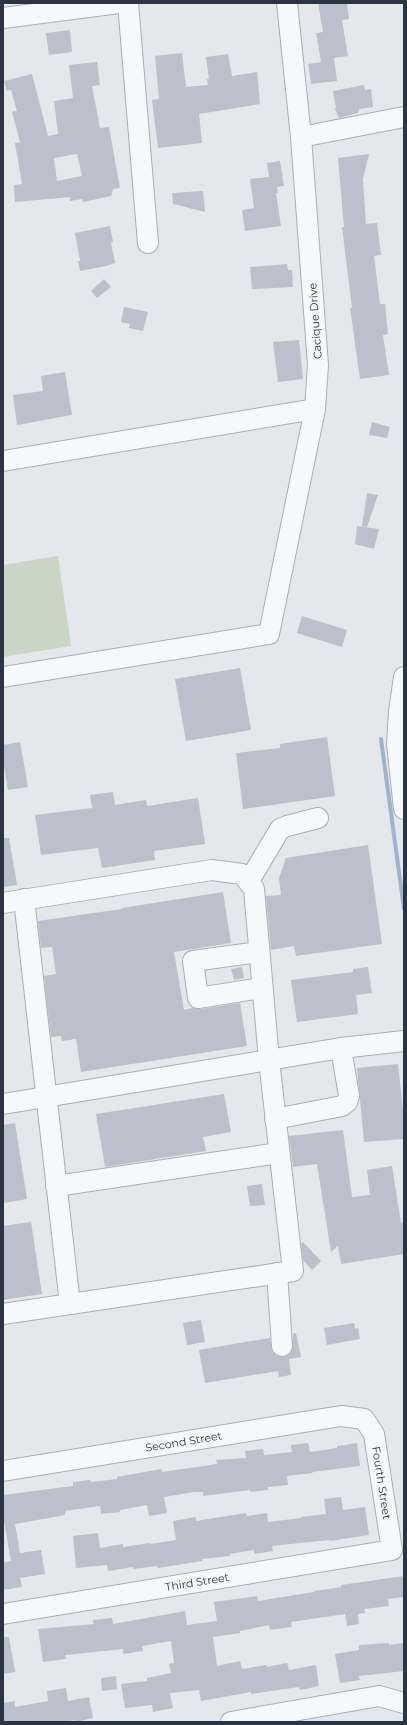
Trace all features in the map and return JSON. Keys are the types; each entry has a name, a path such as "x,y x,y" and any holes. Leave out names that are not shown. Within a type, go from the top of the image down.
{"street":[{"path":"3,18 119,3"},
{"path":"128,3 148,243"},
{"name":"Cacique Drive","path":"3,677 269,634 315,409 318,365 301,137 287,3"},
{"path":"301,137 404,117"},
{"path":"3,461 315,409"},
{"path":"404,677 399,712 397,744 404,810"},
{"path":"249,881 280,829 318,818"},
{"path":"3,903 212,870 242,874 249,881 254,889 258,952 275,1119 294,1271 3,1314"},
{"path":"24,899 70,1304"},
{"path":"258,952 193,961 198,998 262,988"},
{"path":"3,1104 341,1048 404,1041"},
{"path":"275,1119 342,1106 347,1102 349,1096 341,1048"},
{"path":"56,1186 279,1153"},
{"path":"277,1273 282,1346"},
{"name":"Second Street","path":"3,1471 341,1416 364,1419"},
{"name":"Fourth Street","path":"364,1419 374,1434 392,1550"},
{"name":"Third Street","path":"3,1614 392,1550"},
{"path":"231,1722 259,1720 379,1696 404,1703"}],"green space":[{"path":"58,556 71,646 3,657 3,565"}],"building":[{"path":"318,3 347,3 349,19 342,20 348,56 334,58 337,81 311,84 308,64 321,62 316,33 323,32"},
{"path":"70,30 72,52 49,55 46,33"},
{"path":"182,53 186,87 208,85 207,79 209,79 206,57 228,54 232,76 257,72 260,104 199,114 202,143 158,148 152,100 159,99 155,56"},
{"path":"97,62 100,85 92,86 100,128 109,127 120,188 113,189 111,196 83,202 82,199 70,201 70,197 15,202 14,185 22,184 15,143 20,142 12,112 17,111 11,90 7,91 4,81 32,74 48,136 58,134 54,101 73,98 69,65","holes":["77,154 82,176 57,181 54,158"]},
{"path":"364,85 365,90 371,89 373,107 359,109 358,113 339,118 335,109 336,107 333,91"},
{"path":"369,154 363,179 366,224 377,223 381,255 374,256 380,304 385,304 388,334 383,335 389,375 360,379 350,308 352,308 342,227 344,227 338,158"},
{"path":"280,161 284,186 277,187 278,193 276,193 281,226 245,231 242,210 254,208 250,179 269,177 267,163"},
{"path":"203,191 205,212 173,204 172,193"},
{"path":"110,226 113,242 111,243 115,263 80,271 78,261 80,261 75,233"},
{"path":"287,264 288,270 292,270 293,287 252,289 250,267"},
{"path":"104,279 111,287 97,298 91,291"},
{"path":"124,307 148,312 143,331 129,328 130,324 121,322"},
{"path":"299,340 303,379 278,382 273,342"},
{"path":"65,372 72,415 17,425 13,395 43,391 41,376"},
{"path":"372,422 390,427 387,438 369,435"},
{"path":"367,493 378,495 367,527 362,526"},
{"path":"357,526 379,529 374,549 355,544"},
{"path":"302,616 347,630 342,647 297,633"},
{"path":"240,668 251,730 186,741 175,679"},
{"path":"327,737 335,796 243,809 236,753 280,748 280,744"},
{"path":"20,742 28,787 8,790 3,760 3,745"},
{"path":"113,792 115,805 146,800 147,806 198,798 205,844 154,851 155,860 102,868 98,848 41,855 35,815 92,808 90,795"},
{"path":"3,838 9,838 17,885 3,887"},
{"path":"368,845 382,944 296,956 294,946 271,950 266,896 281,895 279,878 286,858"},
{"path":"223,892 231,943 174,952 184,1010 240,1003 247,1046 81,1072 76,1039 62,1041 61,1036 51,1037 44,976 56,974 52,947 41,948 38,921"},
{"path":"242,967 244,978 234,980 231,969"},
{"path":"368,967 372,993 356,995 358,1014 297,1022 291,980 353,972 353,969"},
{"path":"398,1064 404,1120 404,1139 364,1142 357,1068"},
{"path":"224,1094 231,1132 203,1137 206,1151 105,1167 96,1114"},
{"path":"15,1123 27,1199 3,1203 3,1125"},
{"path":"343,1130 352,1197 370,1195 367,1170 392,1166 401,1223 404,1222 404,1254 341,1264 338,1246 331,1252 317,1164 293,1167 289,1136"},
{"path":"262,1184 265,1205 250,1206 247,1186"},
{"path":"31,1222 42,1294 3,1300 3,1226"},
{"path":"303,1242 321,1261 312,1270 303,1260 301,1244"},
{"path":"201,1320 205,1342 187,1345 183,1323"},
{"path":"354,1323 355,1329 358,1328 360,1339 327,1345 324,1328"},
{"path":"296,1333 301,1357 289,1359 291,1375 279,1377 278,1371 205,1383 199,1350 270,1338 272,1352 277,1356 283,1357 288,1356 292,1351 293,1334"},
{"path":"308,1443 310,1452 357,1443 360,1466 287,1476 288,1485 268,1487 268,1490 250,1492 250,1490 203,1496 203,1492 194,1492 164,1497 167,1513 149,1516 147,1505 120,1510 120,1512 101,1514 100,1506 65,1511 65,1515 15,1524 20,1553 41,1550 45,1574 20,1578 22,1587 3,1590 3,1563 11,1561 3,1515 3,1495 73,1486 73,1482 90,1480 91,1482 117,1479 117,1477 161,1469 162,1472 217,1464 216,1460 246,1458 245,1451 263,1449 264,1455 292,1452 291,1445"},
{"path":"341,1497 343,1510 365,1507 369,1535 330,1541 272,1546 273,1551 255,1554 254,1550 230,1554 230,1556 202,1559 202,1561 158,1568 157,1566 133,1569 133,1567 108,1571 107,1565 76,1568 73,1536 98,1533 100,1548 123,1544 123,1547 150,1544 176,1540 173,1521 196,1517 196,1521 246,1513 247,1516 267,1513 268,1522 301,1518 326,1514 324,1499"},
{"path":"404,1576 404,1597 388,1599 389,1606 364,1609 365,1613 358,1614 359,1624 347,1626 345,1614 291,1622 292,1627 270,1630 269,1625 240,1631 240,1633 213,1637 217,1666 240,1661 242,1669 266,1665 267,1667 287,1663 289,1670 316,1665 319,1686 300,1690 299,1687 251,1694 251,1692 201,1701 199,1690 170,1693 173,1708 153,1712 152,1705 125,1708 121,1684 147,1681 147,1678 171,1673 169,1664 174,1663 171,1641 142,1646 143,1651 123,1654 123,1649 65,1655 66,1659 43,1662 38,1629 94,1624 93,1620 112,1618 113,1624 185,1611 187,1625 217,1621 214,1602 257,1596 258,1601 341,1587 341,1585"},
{"path":"3,1637 9,1637 15,1672 3,1674"},
{"path":"389,1643 389,1645 404,1643 404,1671 359,1676 360,1680 340,1683 335,1654 359,1650 359,1645"},
{"path":"116,1676 117,1689 102,1691 101,1678"},
{"path":"66,1688 68,1701 89,1697 93,1718 75,1722 75,1720 63,1722 3,1722 3,1703 15,1701 15,1707 48,1701 47,1691"}],"waterway":[{"path":"381,739 404,909"}]}
